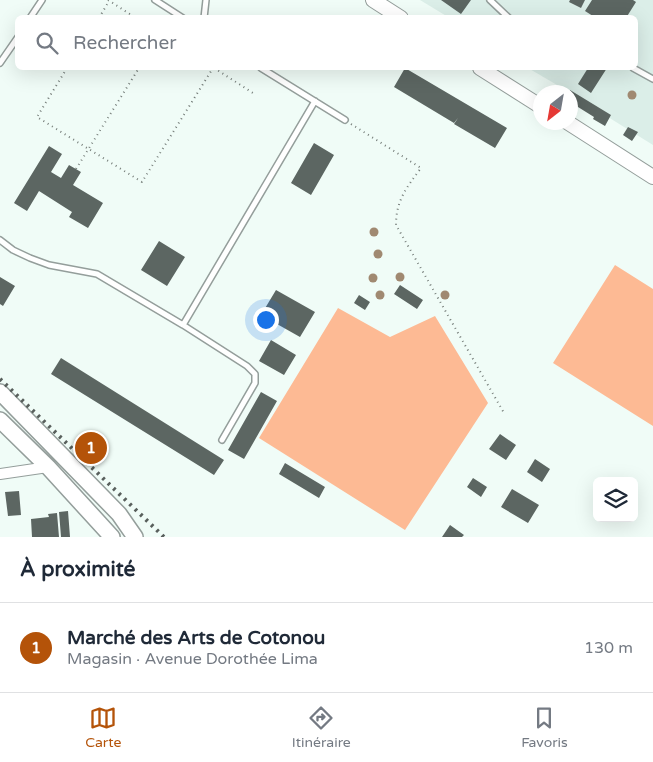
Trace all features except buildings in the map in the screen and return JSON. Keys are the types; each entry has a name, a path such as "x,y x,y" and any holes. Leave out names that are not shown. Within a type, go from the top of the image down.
{"main road":[{"path":"0,392 119,514 135,537"},
{"path":"0,420 48,467 112,537"}],"street":[{"path":"373,0 396,15"},
{"path":"483,70 533,102"},
{"path":"578,129 653,177"},
{"path":"0,474 48,467"}],"lane":[{"path":"32,15 42,0"},
{"path":"155,0 178,15"},
{"path":"204,15 206,0"},
{"path":"490,0 506,15"},
{"path":"0,63 15,41"},
{"path":"265,70 345,120"},
{"path":"637,70 653,79"},
{"path":"183,325 314,101"},
{"path":"0,240 30,258 49,265 96,274 183,325 247,366 255,374 254,383 222,440"}],"path":[{"path":"100,15 109,0 132,15"},
{"path":"66,70 36,117 142,182 213,70"},
{"path":"76,169 138,70"},
{"path":"217,70 253,93"},
{"path":"345,120 421,168 404,191 399,202 396,225 504,413"}],"shaded area":[{"path":"420,0 653,0 653,145 578,98 578,85 557,85 531,70 638,70 638,15 445,15"},
{"path":"615,265 653,289 653,426 553,363"},
{"path":"338,308 390,337 435,316 488,403 405,530 259,438"}],"railway":[{"path":"0,379 164,537"}],"place":[{"name":"Marché des Arts de Cotonou","path":"91,448"}]}
